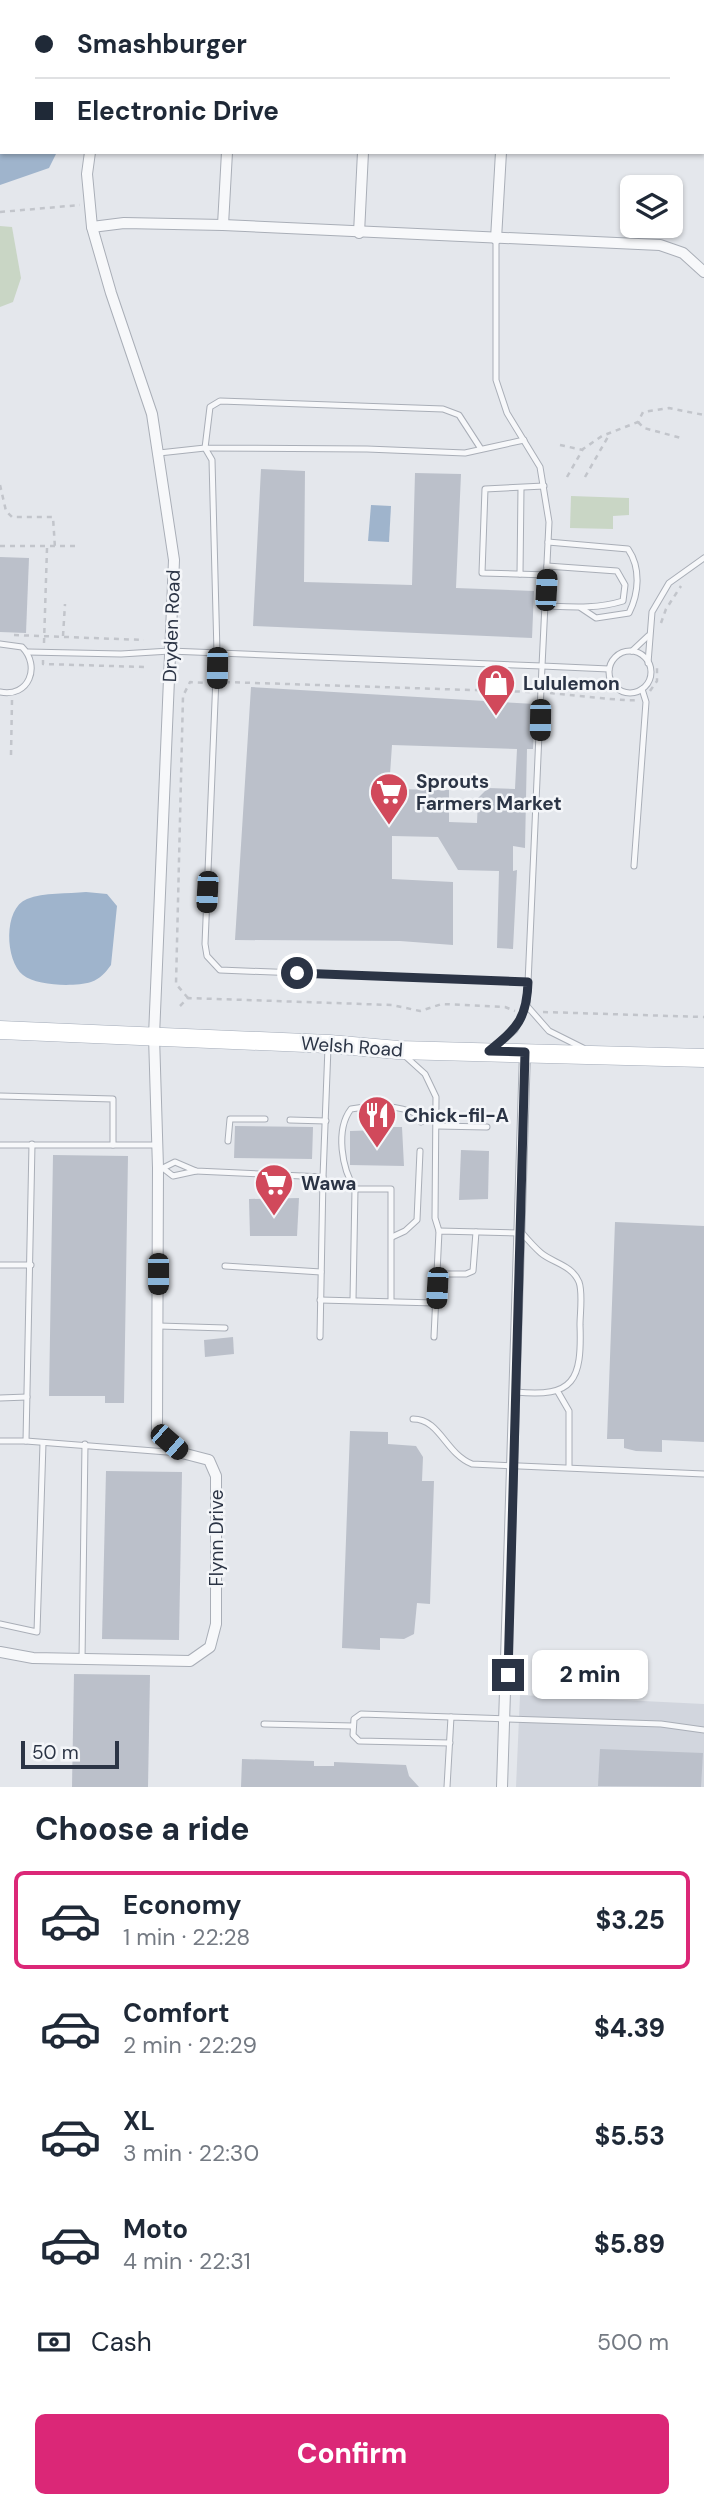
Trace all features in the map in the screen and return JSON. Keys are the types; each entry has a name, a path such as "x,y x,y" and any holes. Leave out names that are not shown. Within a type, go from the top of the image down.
{"main road":[{"name":"Welsh Road","path":"0,1030 329,1044 398,1050 704,1058"}],"street":[{"name":"Dryden Road","path":"89,154 92,227 152,414 174,560 154,1036"},
{"path":"223,225 227,154"},
{"path":"359,233 363,154"},
{"path":"496,239 501,154"},
{"path":"92,227 124,223 223,225 660,245 683,253 704,272"},
{"name":"Flynn Drive","path":"0,1653 33,1658 190,1661 210,1647 216,1624 216,1476 209,1460 182,1453 157,1431 161,1169 157,1145 154,1036"},
{"path":"502,1787 522,1233 525,1052"}],"lane":[{"path":"489,1051 515,1030 528,1010 550,522 540,467 507,413 496,380 496,239"},
{"path":"481,449 459,415 443,409 220,401 210,407 205,448 212,460 217,682 205,944 208,956 220,970 528,982"},
{"path":"159,453 205,448 367,449 465,453 524,440"},
{"path":"544,486 485,489 482,573 547,575"},
{"path":"520,575 521,488"},
{"path":"548,542 628,550 637,563 634,604 629,613 596,618 581,608"},
{"path":"648,636 632,651 620,654 609,669 611,683 622,692 642,689 650,677 648,636 652,612 669,583 704,558"},
{"path":"545,606 581,608 622,601 625,585 617,571 547,566"},
{"path":"0,644 14,643 28,652 44,653 121,654 170,651 609,669"},
{"path":"632,651 649,663"},
{"path":"0,691 14,692 27,683 33,668 28,652"},
{"path":"634,866 646,702 642,689"},
{"path":"528,1010 549,1031 595,1054"},
{"path":"320,1338 329,1044"},
{"path":"398,1050 431,1083 437,1126 435,1218 439,1231 434,1337"},
{"path":"0,1096 113,1099 113,1145"},
{"path":"353,1300 355,1189 344,1173 342,1147 345,1117 351,1110 374,1105 403,1107 419,1115 421,1122"},
{"path":"228,1140 230,1119 265,1119"},
{"path":"290,1120 326,1121"},
{"path":"437,1126 487,1127"},
{"path":"26,1441 32,1143"},
{"path":"0,1144 157,1145"},
{"path":"392,1237 405,1231 417,1220 420,1151"},
{"path":"161,1169 174,1162 196,1171"},
{"path":"161,1169 173,1176 196,1171 323,1177"},
{"path":"355,1189 391,1189 391,1301"},
{"path":"439,1231 522,1233 543,1254 563,1264 579,1282 579,1367 571,1385 558,1392 516,1392"},
{"path":"437,1274 466,1275 473,1271 476,1232"},
{"path":"0,1265 31,1265"},
{"path":"225,1266 321,1272"},
{"path":"320,1300 436,1303"},
{"path":"158,1326 225,1328"},
{"path":"558,1392 569,1411 569,1467"},
{"path":"0,1398 27,1397"},
{"path":"413,1419 420,1419 434,1427 448,1448 465,1461 704,1474"},
{"path":"0,1441 85,1444 182,1453"},
{"path":"0,1623 37,1632 43,1443"},
{"path":"82,1660 85,1444"},
{"path":"450,1743 359,1741 353,1735 354,1718 361,1714 661,1724 704,1730"},
{"path":"447,1787 451,1717"},
{"path":"264,1724 354,1726"}],"path":[{"path":"0,212 81,205 82,216"},
{"path":"567,477 583,450 602,436 638,422 643,412 669,408 704,415"},
{"path":"638,422 644,428 681,438"},
{"path":"585,477 609,435"},
{"path":"560,445 583,450"},
{"path":"0,485 6,511 12,517 53,517 55,548"},
{"path":"0,546 76,547"},
{"path":"47,548 43,664 144,667"},
{"path":"63,637 65,604"},
{"path":"11,635 144,640"},
{"path":"235,681 532,692"},
{"path":"188,998 176,984 183,696 190,682 217,682"},
{"path":"2,700 13,701 11,755"},
{"path":"180,1006 188,998 392,1005 420,1011 442,1004 704,1017"}],"shaded area":[{"path":"520,1695 704,1704 704,1787 516,1787"}],"green space":[{"path":"0,226 12,227 21,278 13,302 0,307"},
{"path":"571,496 629,498 629,515 613,516 613,529 570,528"}],"water":[{"path":"0,154 56,154 49,168 0,185"},
{"path":"371,505 391,506 389,542 368,541"},
{"path":"86,892 107,894 117,906 109,968 94,981 75,985 46,983 23,975 13,958 9,935 10,923 19,904 41,895"}],"building":[{"path":"261,469 305,471 304,582 412,585 415,473 461,474 456,588 534,591 532,638 253,626"},
{"path":"0,557 29,558 26,633 0,632"},
{"path":"251,687 535,704 533,749 527,749 525,848 513,846 513,871 517,870 513,949 497,948 499,871 458,870 438,837 392,836 392,879 453,882 453,945 400,941 235,940","holes":["392,745 517,749 515,789 488,788 478,798 477,823 449,822 449,790 389,789"]},
{"path":"235,1126 313,1127 312,1159 234,1158"},
{"name":"Chick-fil-A","path":"381,1127 402,1127 404,1166 350,1165 350,1131 380,1130"},
{"path":"461,1150 489,1151 488,1199 459,1200"},
{"path":"53,1155 128,1156 124,1403 105,1403 105,1396 49,1396"},
{"path":"299,1198 297,1236 250,1236 249,1199"},
{"path":"615,1222 704,1226 704,1442 662,1440 662,1452 636,1451 624,1448 624,1439 607,1439"},
{"path":"233,1337 234,1354 205,1357 204,1340"},
{"path":"350,1431 388,1432 388,1444 416,1446 423,1457 422,1481 434,1481 430,1604 417,1603 414,1634 404,1639 380,1638 380,1650 342,1648"},
{"path":"106,1471 182,1472 179,1640 102,1639"},
{"path":"74,1674 150,1675 148,1787 72,1787"},
{"path":"600,1749 703,1753 701,1787 598,1786"},
{"path":"242,1759 314,1761 314,1766 334,1766 334,1762 406,1765 409,1776 419,1787 241,1787"}],"place":[{"name":"Lululemon","path":"496,717"},
{"name":"Sprouts Farmers Market","path":"389,826"},
{"name":"Chick-fil-A","path":"377,1149"},
{"name":"Wawa","path":"274,1217"}],"route":[{"path":"297,973 528,982 527,1006 515,1030 489,1051 525,1052 508,1675"}]}
